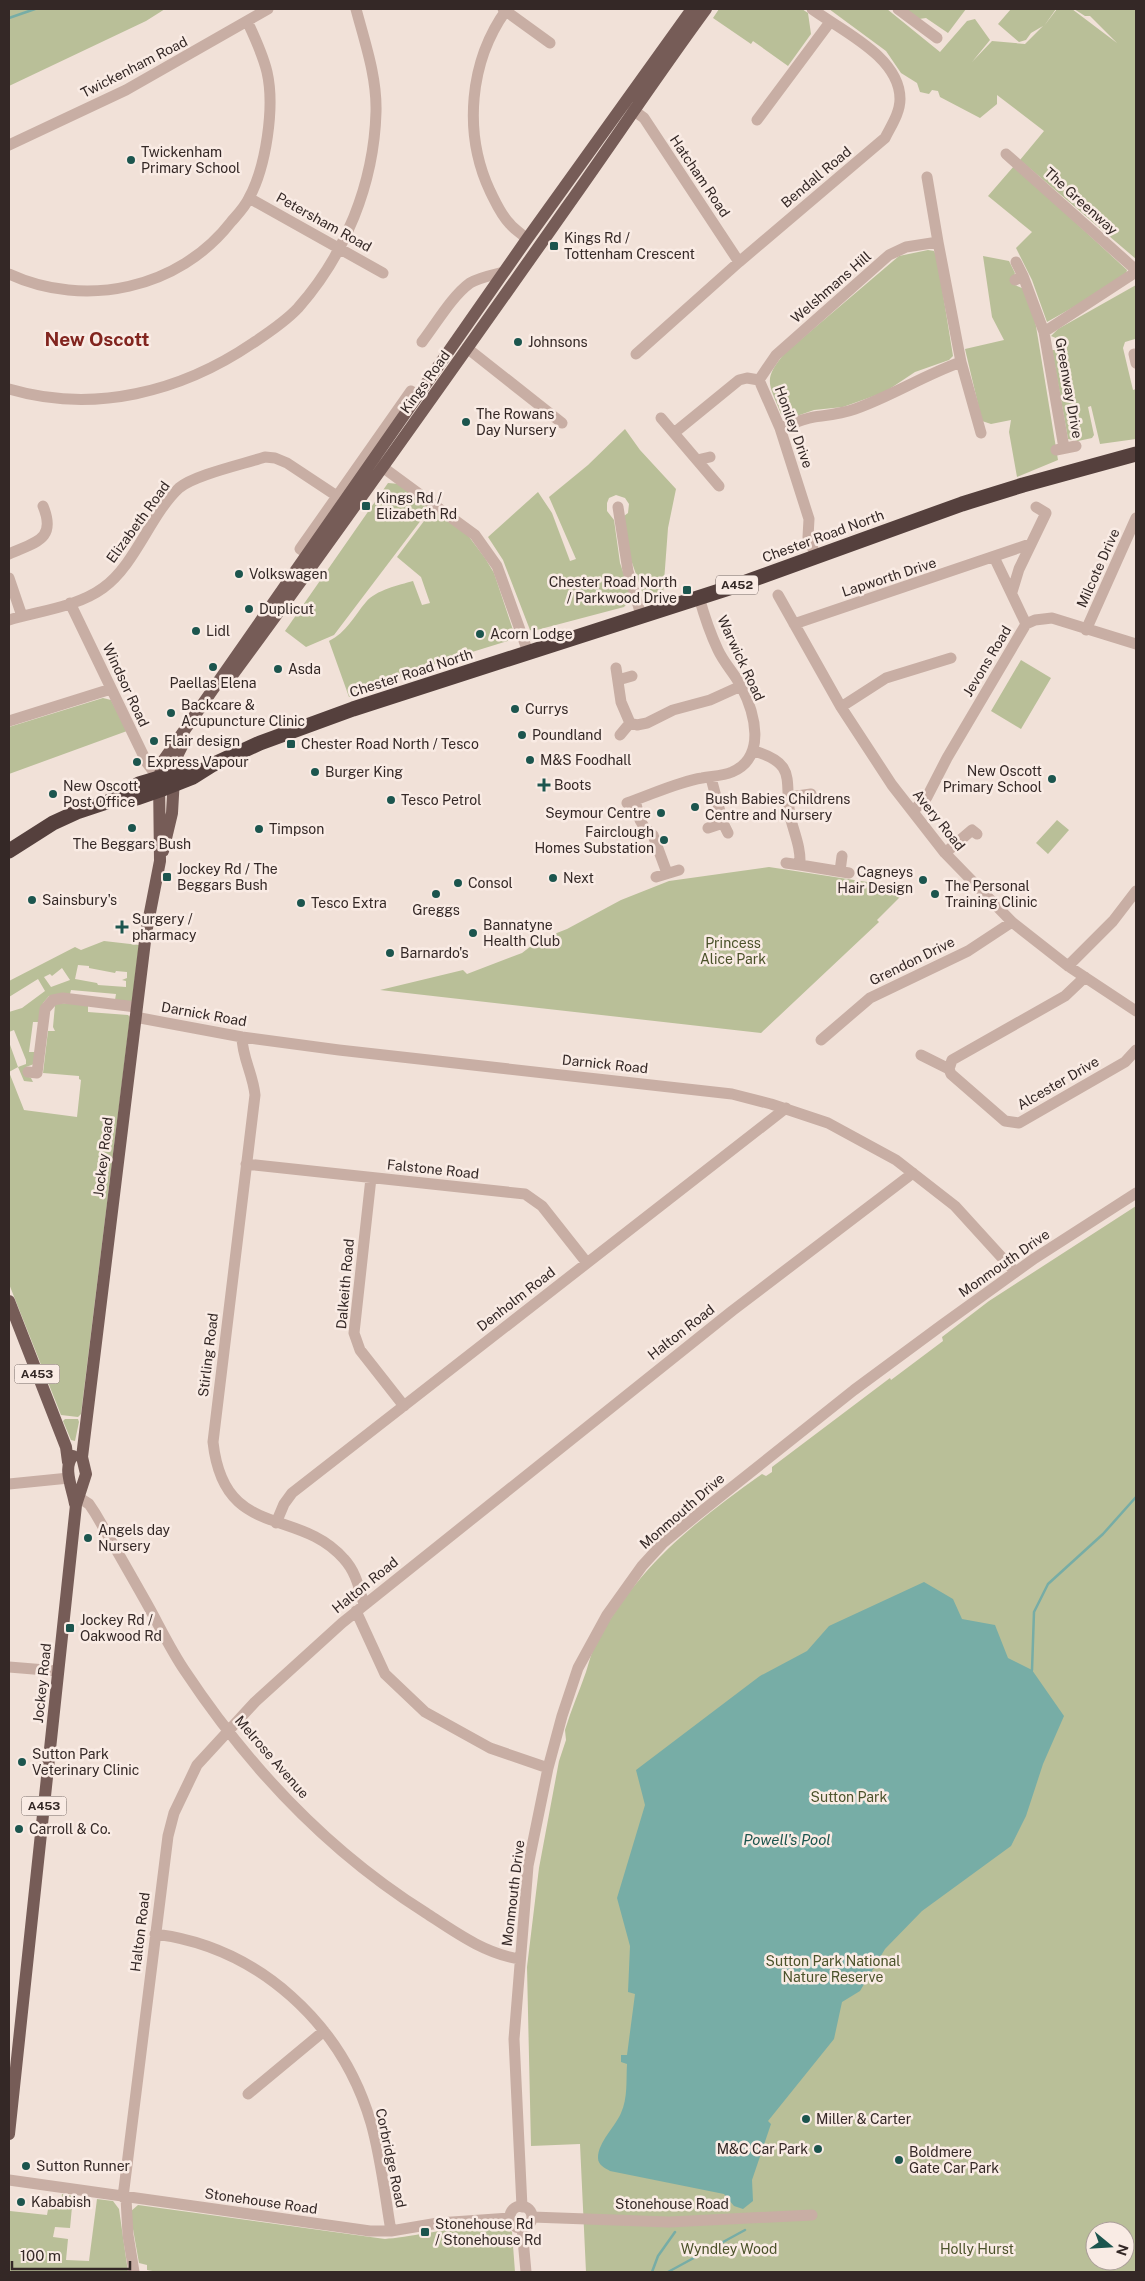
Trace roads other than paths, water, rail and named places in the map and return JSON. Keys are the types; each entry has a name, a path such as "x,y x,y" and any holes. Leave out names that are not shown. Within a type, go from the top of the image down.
{"highway":[{"name":"Chester Road North","path":"167,782 193,777 212,765 260,743 353,708 700,597 970,502 1136,454"},
{"name":"A452","path":"9,851 53,824 77,812 119,798 137,798 167,782"}],"main road":[{"name":"Kings Road","path":"378,463 418,396 692,9"},
{"name":"Kings Road","path":"167,782 163,761 306,554 345,501 378,463 478,334 598,164 633,110 706,9"},
{"name":"Kings Road","path":"167,782 176,755 181,747 345,501"},
{"name":"Jockey Road","path":"76,1458 146,933 160,861 167,782"},
{"name":"A453","path":"9,1301 66,1447 76,1458"},
{"path":"74,1480 86,1470 76,1458"},
{"path":"74,1480 76,1458"},
{"name":"Jockey Road","path":"9,2134 77,1501 74,1480"}],"street":[{"name":"Twickenham Road","path":"9,145 126,90 268,9"},
{"path":"9,389 38,396 105,399 139,394 212,369 267,333 296,310 321,279 340,248 353,221 365,185 373,149 376,111 369,52 356,9"},
{"path":"528,239 510,224 497,206 482,174 474,139 473,103 479,65 505,9 550,43"},
{"name":"Bendall Road","path":"636,354 739,262 885,138 897,113 900,99 895,76 880,56 812,9"},
{"path":"898,9 938,38"},
{"path":"9,274 58,290 87,292 128,287 146,282 186,264 203,252 223,232 249,198 265,153 270,109 267,73 248,22"},
{"path":"757,120 830,22"},
{"name":"Hatcham Road","path":"633,110 644,118 739,262"},
{"name":"The Greenway","path":"1006,154 1136,271"},
{"path":"925,185 961,362 981,432"},
{"name":"Petersham Road","path":"249,198 383,273"},
{"name":"Welshmans Hill","path":"759,380 776,355 889,255 906,247 938,242"},
{"name":"Greenway Drive","path":"1016,262 1019,278 1044,332 1065,448"},
{"name":"Greenway Drive","path":"1044,332 1136,271"},
{"name":"Kings Road","path":"422,342 458,294 471,283 504,272"},
{"path":"467,326 478,334"},
{"path":"467,348 562,423"},
{"path":"780,428 812,417 832,416 854,410 889,396 936,370 961,362"},
{"name":"Honiley Drive","path":"674,434 739,380 747,378 759,380 780,428 809,519 808,536 816,556"},
{"name":"Kings Road","path":"345,501 411,391 418,396"},
{"path":"661,418 719,486"},
{"path":"697,460 710,457"},
{"name":"Elizabeth Road","path":"9,620 70,603 100,590 115,578 178,489 194,480 265,458 275,458 287,463 345,501"},
{"path":"378,463 475,535 496,566 528,652"},
{"path":"9,554 40,540 46,534 49,527 43,506"},
{"path":"618,507 628,571 641,615"},
{"path":"1012,592 1019,569 1046,512 1036,507"},
{"name":"Milcote Drive","path":"1086,630 1136,518"},
{"name":"Lapworth Drive","path":"794,624 994,558 1030,544"},
{"path":"994,558 1026,624"},
{"path":"9,578 22,616"},
{"name":"Avery Road","path":"778,595 841,707 892,785 946,852 1012,922 1068,966 1136,1011"},
{"name":"Warwick Road","path":"700,597 708,627 719,652 741,686 752,720 756,743 754,751"},
{"name":"Windsor Road","path":"70,603 147,763 167,782"},
{"name":"Jevons Road","path":"913,811 927,797 947,758 1026,624 1035,620 1052,618 1136,644"},
{"path":"841,707 886,678 952,658"},
{"path":"630,724 621,702 617,674 632,676"},
{"path":"630,724 647,723 673,710 710,700 741,686"},
{"path":"9,722 111,689"},
{"path":"620,735 630,724"},
{"path":"679,870 662,875 653,835 642,824 631,802 702,778 711,778 731,772 741,767 754,751 770,756 786,770 790,797 790,814 799,845 800,865"},
{"path":"708,828 726,828 711,778"},
{"path":"790,797 811,794"},
{"path":"946,852 972,829"},
{"path":"786,863 844,872 842,856"},
{"path":"1068,966 1134,898"},
{"name":"Grendon Drive","path":"829,1037 870,998 968,951 1012,922"},
{"path":"949,1069 952,1060 1065,996 1085,977"},
{"name":"Darnick Road","path":"34,1076 45,1009 53,1000 63,998 136,1012 242,1037 732,1094 786,1108 842,1129 877,1148 955,1206 1015,1272"},
{"name":"Stirling Road","path":"242,1037 242,1048 250,1068 255,1095 213,1442 218,1469 232,1495 256,1514 314,1536 332,1547 344,1559 355,1574 360,1607 385,1674 425,1712 490,1748 548,1768"},
{"name":"Alcester Drive","path":"921,1055 949,1069 954,1078 1005,1120 1020,1123 1125,1062 1136,1050"},
{"name":"Denholm Road","path":"276,1523 284,1504 292,1493 786,1108"},
{"name":"Falstone Road","path":"246,1164 525,1194 542,1206 587,1263"},
{"name":"Halton Road","path":"134,2272 124,2198 163,1865 174,1813 197,1765 227,1730 360,1607 732,1311 913,1173"},
{"name":"Dalkeith Road","path":"371,1178 354,1333 360,1350 404,1406"},
{"name":"Monmouth Drive","path":"522,2207 514,2039 528,1866 548,1768 569,1694 589,1646 607,1615 632,1579 663,1543 854,1390 1015,1272 1136,1193"},
{"path":"9,1484 74,1480"},
{"name":"Melrose Avenue","path":"77,1501 89,1504 95,1513 184,1669 227,1730 304,1817 368,1872 408,1902 452,1930 499,1956 520,1959"},
{"path":"9,1666 58,1671"},
{"name":"Corbridge Road","path":"155,1934 199,1943 228,1954 257,1969 279,1984 302,2006 324,2032 355,2082 371,2125 391,2232"},
{"path":"248,2094 324,2032"},
{"name":"Stonehouse Road","path":"9,2180 370,2232 391,2232 438,2223 510,2218"},
{"path":"522,2207 530,2211 532,2217 530,2224 522,2228 516,2227 510,2218 512,2212 522,2207"},
{"name":"Stonehouse Road","path":"532,2217 669,2222 812,2215"},
{"path":"522,2228 526,2272"}],"water":[{"name":"Powell's Pool","path":"924,1582 953,1599 962,1619 995,1625 1008,1658 1032,1670 1064,1716 1043,1764 1026,1816 1011,1846 922,1911 885,1949 860,1991 842,2002 834,2039 768,2121 771,2124 752,2180 753,2201 743,2209 734,2206 724,2194 610,2171 599,2163 598,2158 601,2146 618,2118 625,2101 627,2064 621,2062 621,2055 627,2055 635,1994 628,1992 630,1946 617,1898 645,1805 636,1770 760,1676 807,1651 829,1626"}],"waterway":[{"path":"9,18 35,9"},
{"path":"1032,1670 1034,1612 1048,1584 1103,1534 1136,1497"},
{"path":"668,2272 745,2230"},
{"path":"652,2272 658,2256 675,2232"}],"place":[{"name":"Twickenham Primary School","path":"131,160"},
{"name":"Kings Rd / Tottenham Crescent","path":"554,246"},
{"name":"Johnsons","path":"518,342"},
{"name":"The Rowans Day Nursery","path":"466,422"},
{"name":"Kings Rd / Elizabeth Rd","path":"366,506"},
{"name":"Volkswagen","path":"239,574"},
{"name":"Chester Road North / Parkwood Drive","path":"687,590"},
{"name":"Duplicut","path":"249,609"},
{"name":"Lidl","path":"196,631"},
{"name":"Acorn Lodge","path":"480,634"},
{"name":"Paellas Elena","path":"213,667"},
{"name":"Asda","path":"278,669"},
{"name":"Currys","path":"515,709"},
{"name":"Backcare & Acupuncture Clinic","path":"171,713"},
{"name":"Poundland","path":"522,735"},
{"name":"Flair design","path":"154,741"},
{"name":"Chester Road North / Tesco","path":"291,744"},
{"name":"M&S Foodhall","path":"530,760"},
{"name":"Express Vapour","path":"137,762"},
{"name":"Burger King","path":"315,772"},
{"name":"New Oscott Primary School","path":"1052,779"},
{"name":"Boots","path":"544,785"},
{"name":"New Oscott Post Office","path":"53,794"},
{"name":"Tesco Petrol","path":"391,800"},
{"name":"Bush Babies Childrens Centre and Nursery","path":"695,807"},
{"name":"Seymour Centre","path":"661,813"},
{"name":"The Beggars Bush","path":"132,828"},
{"name":"Timpson","path":"259,829"},
{"name":"Fairclough Homes Substation","path":"664,840"},
{"name":"Jockey Rd / The Beggars Bush","path":"167,877"},
{"name":"Next","path":"553,878"},
{"name":"Cagneys Hair Design","path":"923,880"},
{"name":"Consol","path":"458,883"},
{"name":"Greggs","path":"436,894"},
{"name":"The Personal Training Clinic","path":"935,894"},
{"name":"Sainsbury's","path":"32,900"},
{"name":"Tesco Extra","path":"301,903"},
{"name":"Surgery / pharmacy","path":"122,927"},
{"name":"Bannatyne Health Club","path":"473,933"},
{"name":"Barnardo's","path":"390,953"},
{"name":"Angels day Nursery","path":"88,1538"},
{"name":"Jockey Rd / Oakwood Rd","path":"70,1628"},
{"name":"Sutton Park Veterinary Clinic","path":"22,1762"},
{"name":"Carroll & Co.","path":"19,1829"},
{"name":"Miller & Carter","path":"806,2119"},
{"name":"M&C Car Park","path":"818,2149"},
{"name":"Boldmere Gate Car Park","path":"899,2160"},
{"name":"Sutton Runner","path":"26,2166"},
{"name":"Kababish","path":"21,2202"},
{"name":"Stonehouse Rd / Stonehouse Rd","path":"425,2232"}],"district":[{"name":"New Oscott","path":"97,339"}],"park label":[{"name":"Princess Alice Park","path":"733,952"},
{"name":"Sutton Park","path":"849,1797"},
{"name":"Sutton Park National Nature Reserve","path":"833,1969"},
{"name":"Wyndley Wood","path":"729,2249"},
{"name":"Holly Hurst","path":"977,2249"}]}
